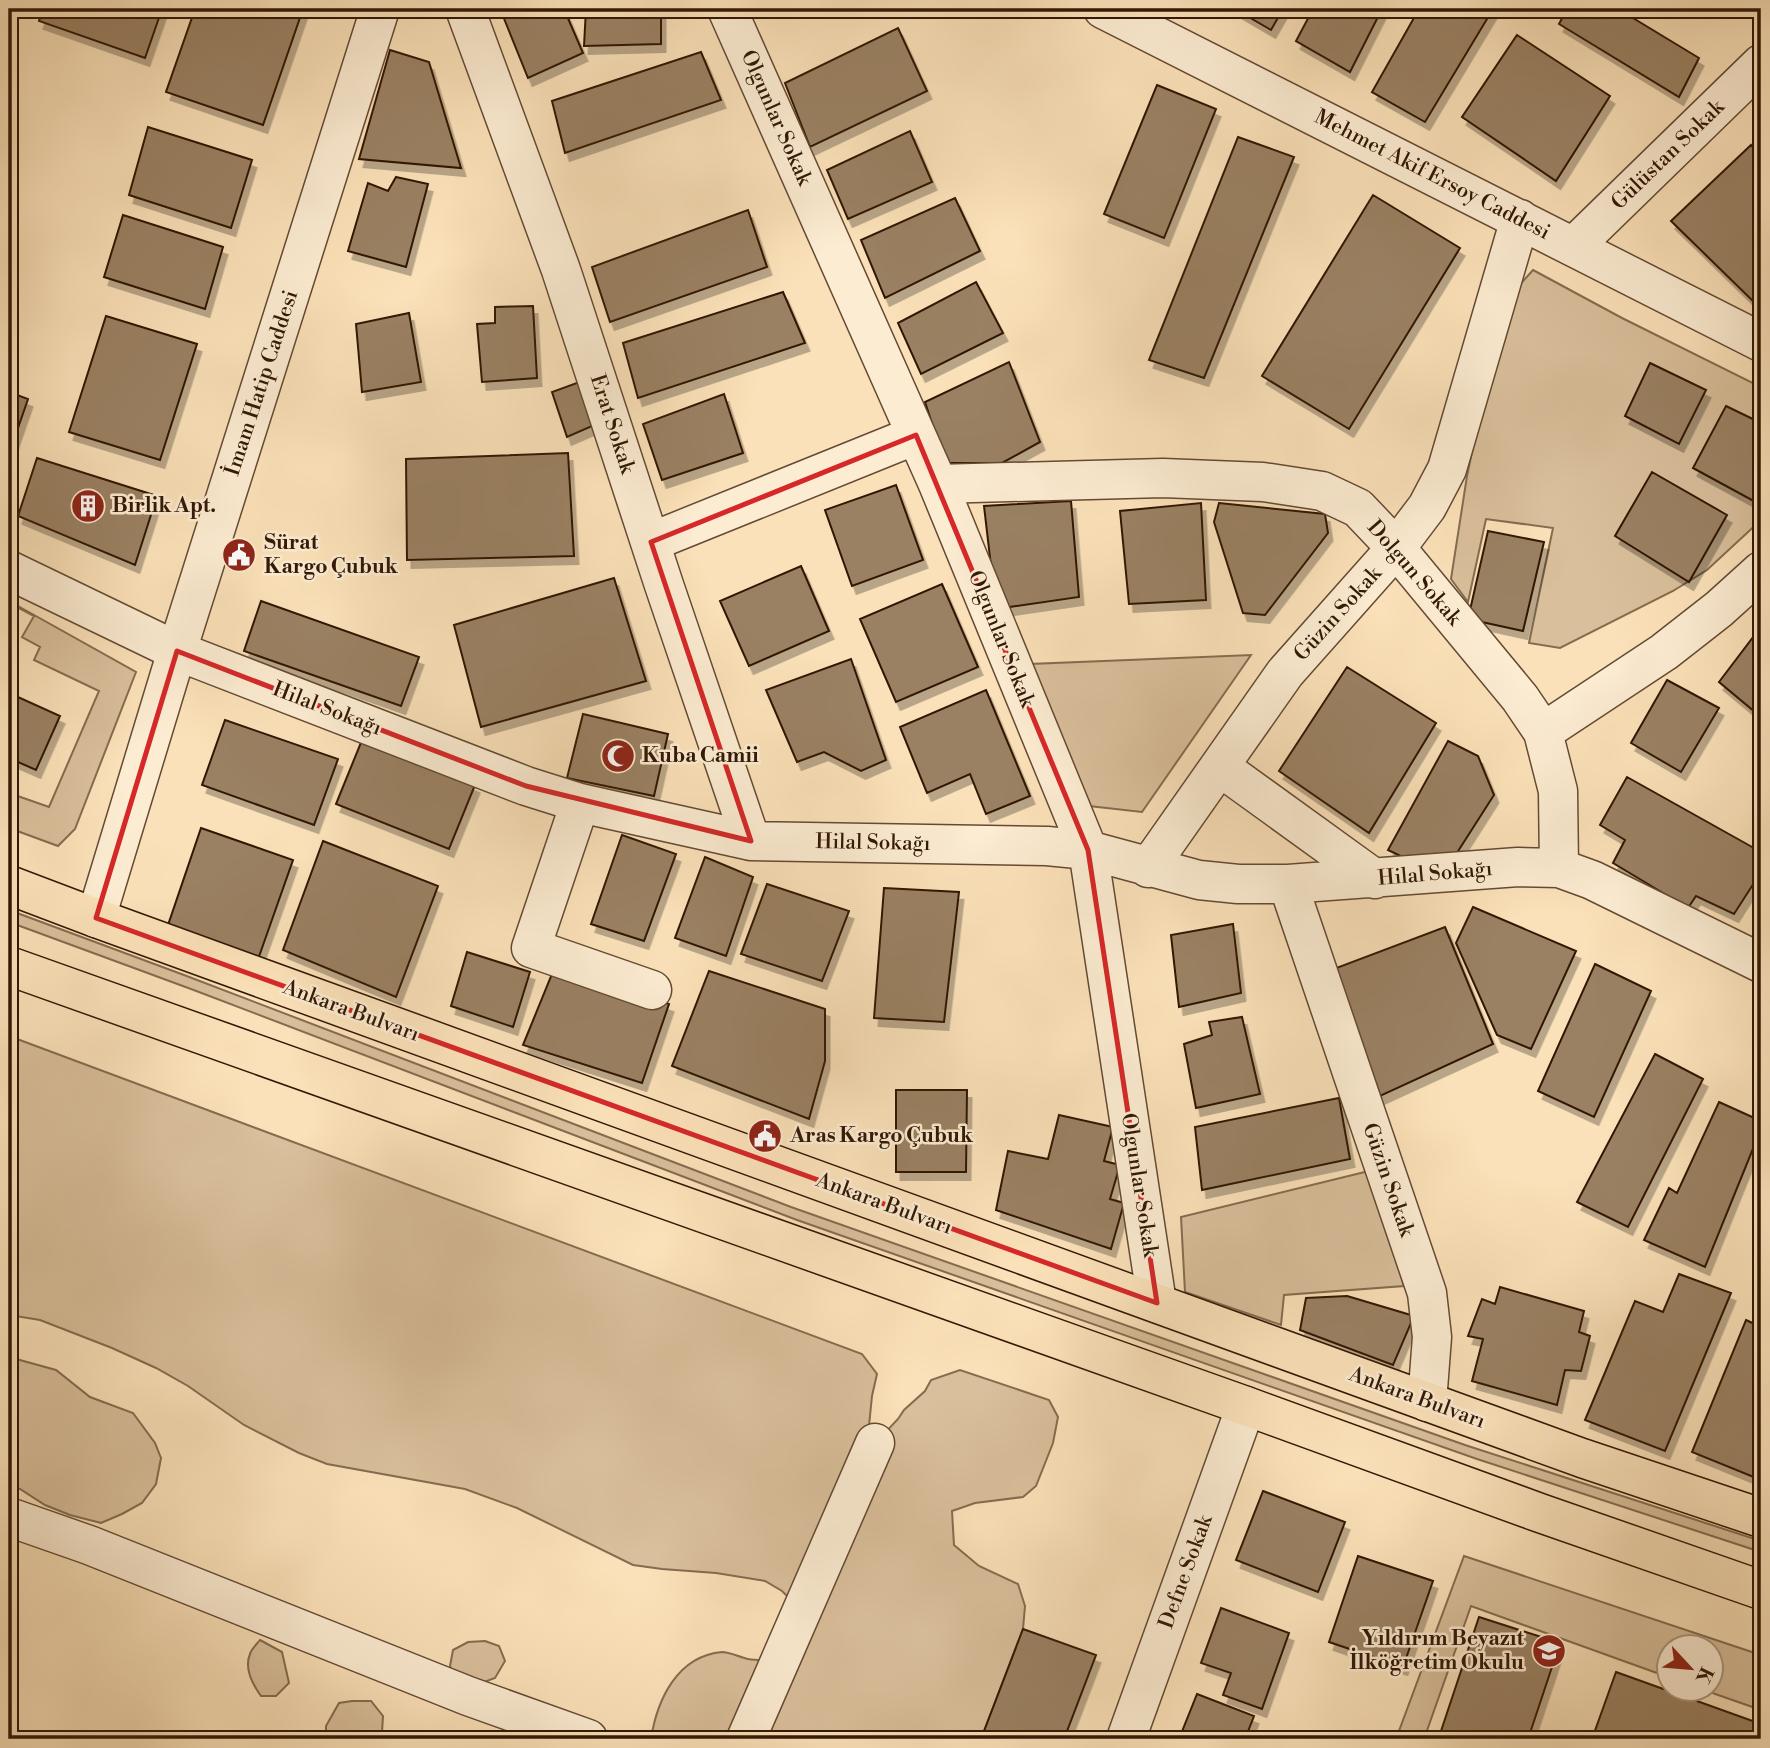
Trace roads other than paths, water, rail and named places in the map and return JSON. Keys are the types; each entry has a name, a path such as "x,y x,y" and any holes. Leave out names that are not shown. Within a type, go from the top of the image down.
{"main road":[{"name":"Ankara Bulvarı","path":"9,885 1427,1402 1761,1518"},
{"path":"9,966 1761,1590"}],"street":[{"name":"İmam Hatip Caddesi","path":"96,918 177,651 380,9"},
{"name":"Erat Sokak","path":"465,9 561,270 751,841"},
{"name":"Olgunlar Sokak","path":"727,9 938,484 1088,850 1157,1303"},
{"name":"Mehmet Akif Ersoy Caddesi","path":"1103,9 1761,342"},
{"name":"Gülüstan Sokak","path":"1574,246 1761,64"},
{"name":"Güzin Sokak","path":"1148,868 1285,673 1396,548 1427,507 1447,469 1520,219"},
{"path":"651,542 916,435"},
{"name":"Dolgun Sokak","path":"938,484 1163,478 1263,482 1321,491 1358,508 1396,548 1520,698 1543,732 1558,791 1559,868"},
{"name":"Hilal Sokağı","path":"9,570 177,651 526,786 580,803 751,841 1047,846 1088,850 1199,880 1238,884 1375,879 1518,867 1559,868 1592,880 1761,963"},
{"path":"1543,732 1664,652 1719,609 1761,571"},
{"path":"1220,767 1375,879"},
{"path":"580,803 531,948 652,990"},
{"name":"Güzin Sokak","path":"1288,884 1427,1293 1432,1337 1427,1402"},
{"name":"Defne Sokak","path":"1126,1739 1246,1406"},
{"path":"746,1739 875,1443"},
{"path":"9,1517 89,1545 468,1696 588,1739"}],"place":[{"name":"Birlik Apt.","path":"88,506"},
{"name":"Sürat Kargo Çubuk","path":"239,555"},
{"name":"Kuba Camii","path":"618,756"},
{"name":"Aras Kargo Çubuk","path":"765,1136"},
{"name":"Yıldırım Beyazıt İlköğretim Okulu","path":"1549,1651"}]}
